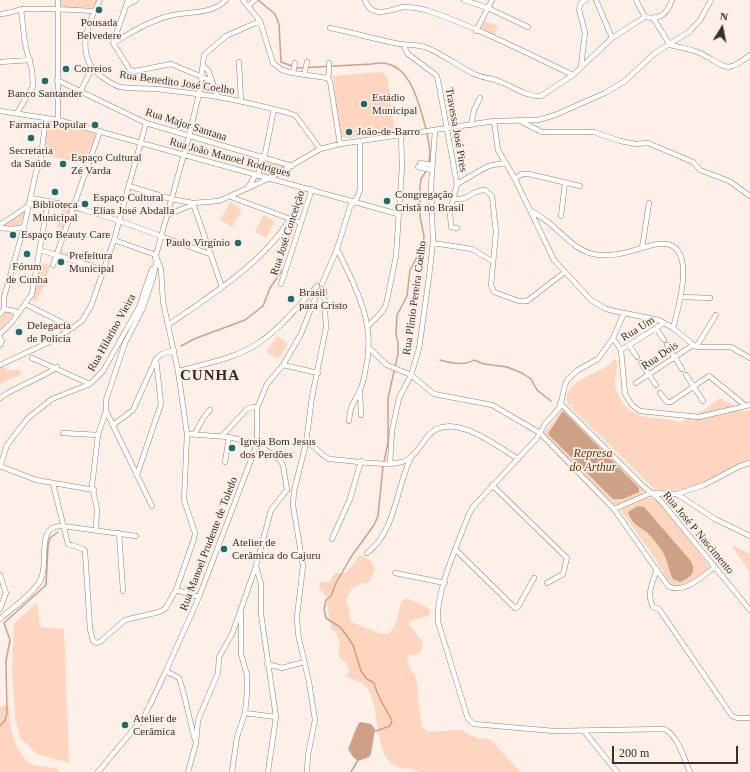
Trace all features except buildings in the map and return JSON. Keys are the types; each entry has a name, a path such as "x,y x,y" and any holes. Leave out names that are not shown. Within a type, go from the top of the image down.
{"street":[{"path":"58,0 58,120"},
{"path":"81,90 92,68 87,61 85,37 94,10 100,0"},
{"path":"113,43 128,2 136,0"},
{"path":"113,43 142,26 163,18 213,10 226,0"},
{"path":"243,0 250,5 260,21 273,63 282,70 294,68 304,73 327,78 330,81 340,144"},
{"path":"250,5 255,0"},
{"path":"365,0 375,11 386,12 404,7 421,9 446,17 523,50 573,75"},
{"path":"464,0 488,8 528,27"},
{"path":"476,31 492,0"},
{"path":"581,66 585,33 579,9 581,3 586,0"},
{"path":"596,0 612,38"},
{"path":"636,0 645,17"},
{"path":"330,28 354,32 374,39 403,45 414,44 426,48 473,73 500,81 527,94 541,96 573,75 612,38 645,17 653,18 665,14 672,0"},
{"path":"166,215 192,204 219,201 231,197 270,178 320,149 340,144 494,121 546,118 605,94 625,81 655,53 689,32 700,20 711,0"},
{"path":"17,113 32,86 32,70 25,44 22,9"},
{"path":"0,14 6,14 22,9 94,10"},
{"path":"653,18 670,45 699,53 727,67 738,65 750,55"},
{"path":"198,94 202,77 204,55 218,42 239,29 260,21"},
{"path":"113,43 130,70 135,71 171,64 180,66 212,81"},
{"name":"Travessa José Pires","path":"403,45 408,54 436,75 457,184 450,212 451,227 457,228"},
{"path":"0,62 30,60"},
{"path":"239,62 241,101"},
{"path":"327,78 330,71 329,62"},
{"path":"304,73 306,64"},
{"path":"203,66 208,70 218,97"},
{"name":"Rua Benedito José Coelho","path":"92,68 120,87 218,97 274,109 296,116 320,149"},
{"name":"Rua Major Santana","path":"57,80 81,90 146,123 292,166"},
{"name":"Rua Hilarino Vieira","path":"0,467 7,445 37,410 56,397 90,384 103,371 139,307 156,257 166,215 172,199 189,136 198,94"},
{"path":"471,125 474,110 480,98"},
{"path":"247,189 255,176 258,175 262,157 265,154 274,109"},
{"name":"Rua João Manoel Rodrigues","path":"0,111 58,120 258,175 312,188 398,214"},
{"path":"0,314 4,309 4,297 24,227 36,172 40,164 46,118"},
{"path":"517,119 542,132 594,132 620,141 636,144 648,142 693,162 700,170 729,181 750,196"},
{"path":"494,121 498,150 514,178 554,260 591,300 606,309 658,320 673,328 694,346 731,347 750,358"},
{"path":"0,365 46,344 82,321 91,306 114,240 146,123"},
{"path":"53,265 100,131"},
{"name":"Rua Plinio Pereira Coelho","path":"389,463 396,408 399,398 411,375 419,349 433,243 426,166 435,131"},
{"path":"368,326 381,313 386,305 396,256 402,167 401,135"},
{"path":"178,371 236,354 256,345 282,324 322,284 337,249 350,207 357,198 360,190 360,141"},
{"path":"457,184 488,166 504,162"},
{"path":"514,178 522,174 529,174 580,186"},
{"path":"561,216 565,183"},
{"path":"129,186 192,204"},
{"name":"Rua José Conceição","path":"281,284 312,188"},
{"path":"454,199 465,200 479,190 484,190 492,196 496,232 492,261 491,285 494,292 523,302 532,298 565,272"},
{"path":"231,197 301,223"},
{"path":"30,198 73,206 120,221 210,254"},
{"path":"0,224 37,200"},
{"path":"0,334 32,294 48,201"},
{"path":"642,248 649,203"},
{"path":"192,204 222,287"},
{"path":"530,210 547,221 576,246 589,253 613,255 664,244 677,251 684,264 682,297 673,328"},
{"path":"168,325 222,287 268,248 290,219"},
{"path":"0,228 13,229 24,227"},
{"path":"53,484 68,544 83,549 84,551 90,630 92,638 96,642 101,641 125,620 161,611 167,606 176,590 191,551 195,533 184,500 187,434 178,371 163,302 161,269 156,257 114,240"},
{"path":"433,243 472,249 492,261"},
{"path":"337,249 357,289 368,326 370,349 360,390 361,416"},
{"path":"40,250 104,270"},
{"name":"Rua Hilarino Vieira","path":"96,529 97,509 92,486 98,435 106,411 106,400 125,343 143,308 153,278 156,257"},
{"path":"307,772 308,755 315,720 298,634 299,596 303,573 299,536 293,505 294,491 306,443 312,397 326,328 325,286 322,284"},
{"path":"318,288 324,290"},
{"name":"Rua Manoel Prudente de Toledo","path":"98,772 144,717 166,671 199,597 257,444 257,408 267,384 283,365 301,334 318,288"},
{"path":"682,297 710,298"},
{"path":"25,304 73,328"},
{"path":"4,309 15,311 16,315"},
{"path":"624,313 613,338 598,359 571,375 565,385 560,405 540,433 473,507 445,582 437,613 438,622 468,719 476,725 554,731 664,729 671,734 675,740 690,772"},
{"path":"694,346 716,315"},
{"name":"Rua Um","path":"622,350 664,323"},
{"path":"656,328 664,340"},
{"path":"0,338 2,341 0,345"},
{"path":"613,338 622,350 625,394 632,405 640,411 699,417 748,406"},
{"path":"628,345 637,357"},
{"path":"667,345 682,369"},
{"name":"Rua Dois","path":"636,383 674,357 694,346"},
{"path":"370,349 380,360 391,368 411,375 434,394 492,405 540,433 614,509 668,586 675,590 684,588 715,567"},
{"path":"113,425 133,410 156,359 162,354 174,350"},
{"path":"32,358 57,367 90,384"},
{"path":"137,475 161,404 156,359"},
{"path":"641,363 656,385"},
{"path":"283,365 318,373"},
{"path":"0,398 15,388 46,375 57,367"},
{"path":"686,375 703,401"},
{"path":"660,393 667,402 671,402 709,376 748,406"},
{"path":"349,421 351,405 360,390"},
{"name":"Rua José P Nascimento","path":"560,405 660,500 750,610"},
{"path":"222,436 247,409 253,407 257,408"},
{"path":"195,433 204,417 210,410"},
{"path":"106,411 152,506"},
{"path":"367,552 384,536 404,473 411,457 431,433 439,428 448,426 472,432 518,459"},
{"path":"64,433 98,435"},
{"path":"187,434 195,433 222,436 257,444 279,459 283,465 287,490 271,510 256,566 241,609 232,634 219,657 218,673 198,720 196,743 188,772"},
{"path":"225,462 229,437"},
{"path":"306,443 316,447 323,456 329,459 389,463 403,462 411,457"},
{"path":"332,539 350,499 361,461"},
{"path":"614,509 651,493 677,494 704,485 740,466 750,463"},
{"path":"0,467 36,480 94,490"},
{"path":"492,485 567,558 563,574 547,583"},
{"path":"287,490 294,491"},
{"path":"677,494 715,519 750,536"},
{"path":"0,619 36,587 41,580 45,572 44,541 51,529 58,525 96,529 136,536"},
{"path":"119,533 124,591"},
{"path":"456,550 515,608 518,607 534,578"},
{"path":"256,566 261,584 261,614 267,664 273,690 276,717 268,772"},
{"path":"657,569 650,591 653,607 659,609 732,716 737,718 750,718"},
{"path":"395,573 445,582"},
{"path":"0,576 6,593 0,609"},
{"path":"176,590 199,597"},
{"path":"232,772 237,737 245,713 246,676 241,654 241,609"},
{"path":"267,664 282,668 304,662"},
{"path":"166,671 179,678 184,692 188,719 196,743"},
{"path":"245,713 276,717"},
{"path":"584,731 616,772"}],"shaded area":[{"path":"60,0 98,0 92,8 61,7"},
{"path":"484,21 498,26 495,35 481,29"},
{"name":"Estádio Municipal","path":"381,72 387,76 395,132 348,138 343,137 339,131 333,76"},
{"path":"203,81 210,83 213,95 201,92"},
{"path":"50,121 94,132 96,136 84,163 42,155 48,124"},
{"path":"266,159 285,165 285,167 275,173 265,175 261,170 264,160"},
{"path":"230,202 242,210 232,227 220,220"},
{"path":"63,206 70,208 63,228 57,227"},
{"path":"24,212 25,214 20,226 3,226"},
{"path":"264,215 275,222 266,238 255,232"},
{"path":"61,251 94,262 93,265 60,254"},
{"path":"40,263 50,265 44,286 36,301 32,299"},
{"path":"9,311 12,313 12,316 0,329 0,319 5,312"},
{"path":"277,336 288,344 278,359 266,352"},
{"path":"616,359 617,363 615,383 616,389 625,406 638,415 680,422 707,408 718,399 722,399 743,411 750,411 750,460 740,463 717,476 690,488 671,491 653,488 568,404 567,395 571,388 585,378 602,369"},
{"path":"4,367 8,371 19,369 22,374 0,384 0,368"},
{"name":"Represa do Arthur","path":"564,410 644,490 642,494 617,505 614,504 545,436 544,433 561,411"},
{"path":"647,498 651,498 661,503 709,566 707,570 681,587 673,586 667,580 655,558 621,511 622,509"},
{"path":"734,546 750,554 750,595 749,571 733,548"},
{"path":"360,555 371,561 375,569 369,583 360,584 354,587 346,600 351,622 379,633 388,634 395,625 400,605 405,598 425,606 430,610 429,615 411,621 409,624 422,641 422,649 419,654 408,655 407,662 415,677 417,685 422,727 428,732 460,730 479,739 485,738 492,741 520,772 420,772 413,769 398,767 391,763 386,757 380,742 370,693 363,684 346,676 349,671 346,663 338,656 340,643 337,634 331,628 326,596 319,588 320,583 330,581 335,573 346,573"},
{"path":"37,602 40,627 64,629 69,763 37,754 20,738 15,719 12,671 14,624"},
{"path":"5,705 10,708 10,723 14,740 23,756 28,762 34,765 58,769 59,772 0,772 0,707"}],"water":[{"name":"Represa do Arthur","path":"562,412 564,412 639,488 639,492 623,499 613,499 548,434"},
{"path":"638,506 644,507 690,560 693,571 688,578 680,582 673,579 665,556 660,548 648,533 632,521 628,512"},
{"path":"360,722 371,724 375,729 371,754 369,757 358,761 353,757 348,749"}],"waterway":[{"path":"258,0 275,14 279,24 281,62 298,68 385,63 395,67 404,74 410,83 416,95 426,129"},
{"path":"427,133 430,151 429,163"},
{"path":"384,462 388,443 388,398 398,354 398,342 396,335 397,315 407,296 410,270 423,246 424,236 420,217 420,187 421,179 427,170"},
{"path":"181,346 194,339 245,320 263,306 270,288 281,272 280,261 285,253 285,243 293,230"},
{"path":"440,360 453,363 466,363 474,360 484,364 507,367 522,373 531,379 537,390 551,401"},
{"path":"373,732 390,726 392,720 379,697 374,683 367,679 361,671 353,645 340,627 326,618 324,609 326,600 331,596 336,583 351,557 374,525 378,516 383,466"},
{"path":"0,726 5,720 7,714 6,661 10,640 4,623 46,585 48,546 50,538 58,532"},
{"path":"351,772 358,760"}],"place":[{"name":"Pousada Belvedere","path":"99,10"},
{"name":"Correios","path":"66,69"},
{"name":"Banco Santander","path":"45,81"},
{"name":"Estádio Municipal","path":"364,104"},
{"name":"Farmacia Popular","path":"95,125"},
{"name":"João-de-Barro","path":"349,132"},
{"name":"Secretaria da Saúde","path":"31,138"},
{"name":"Espaço Cultural Zé Varda","path":"63,164"},
{"name":"Biblioteca Municipal","path":"55,192"},
{"name":"Congregação Cristã no Brasil","path":"387,201"},
{"name":"Espaço Cultural Elias José Abdalla","path":"85,204"},
{"name":"Espaço Beauty Care","path":"13,235"},
{"name":"Paulo Virgínio","path":"238,243"},
{"name":"Fórum de Cunha","path":"27,254"},
{"name":"Prefeitura Municipal","path":"61,262"},
{"name":"Brasil para Cristo","path":"291,299"},
{"name":"Delegacia de Polícia","path":"19,332"},
{"name":"Igreja Bom Jesus dos Perdões","path":"232,448"},
{"name":"Atelier de Cerâmica do Cajuru","path":"224,549"},
{"name":"Atelier de Cerâmica","path":"125,725"}],"district":[{"name":"CUNHA","path":"210,376"}]}
